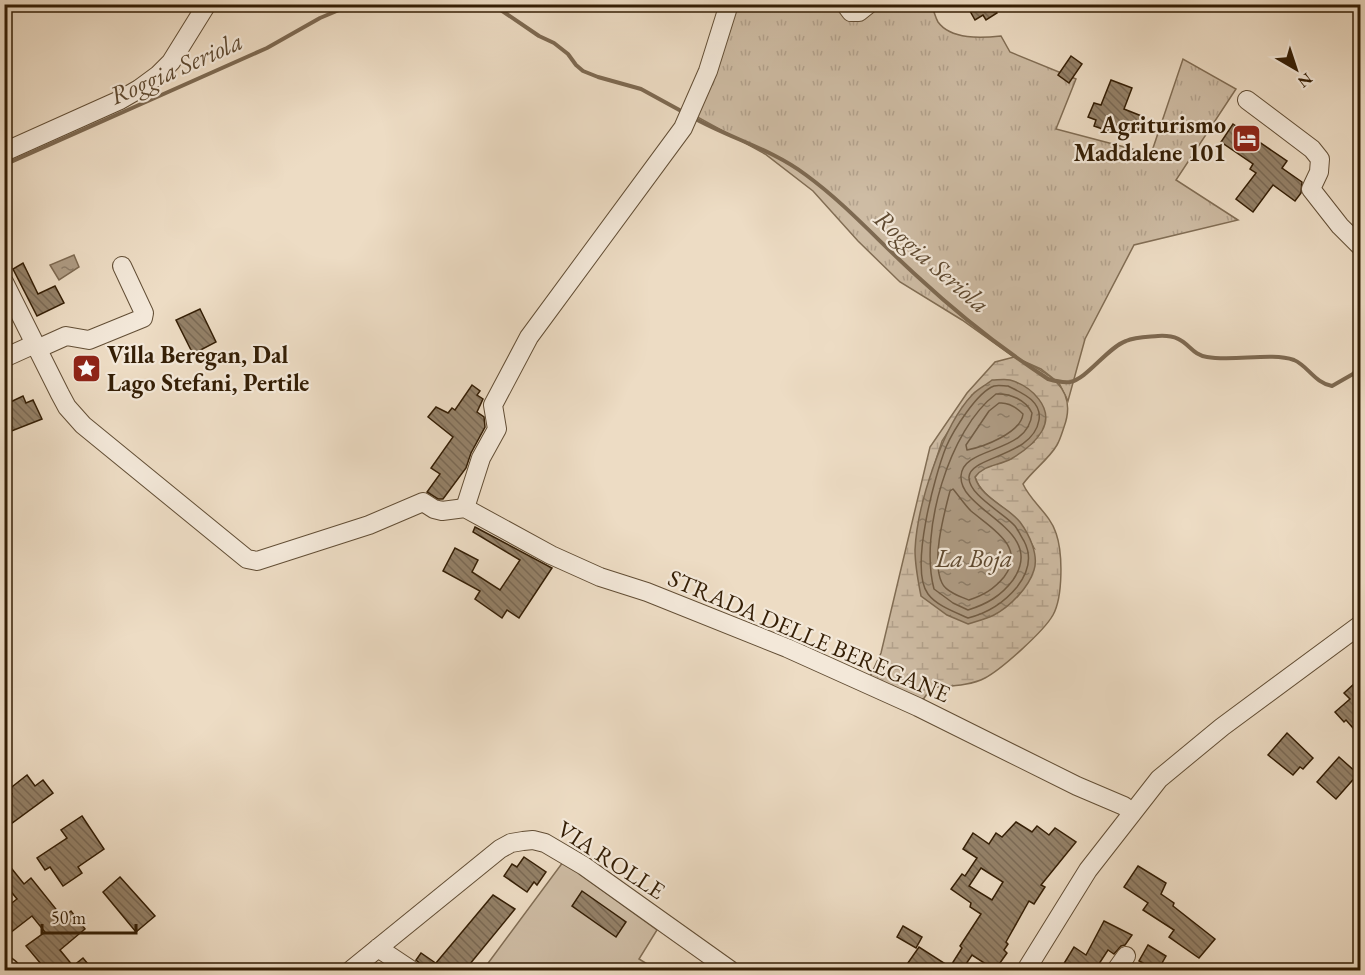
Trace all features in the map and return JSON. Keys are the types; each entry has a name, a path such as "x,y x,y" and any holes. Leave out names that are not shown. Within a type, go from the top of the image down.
{"main road":[{"path":"4,967 8,970"}],"street":[{"path":"4,152 120,100 139,89 171,62 207,4"},
{"path":"4,282 67,406 83,425 247,560 257,561 369,525 423,502 442,511 465,508 482,458 497,429 493,405 529,337 683,128 708,71 729,4"},
{"path":"845,4 851,12 860,12 869,4"},
{"path":"1247,100 1312,149 1320,159 1319,172 1311,189 1340,226 1360,246"},
{"path":"4,358 66,336 88,341 143,318 143,311 122,266"},
{"name":"STRADA DELLE BEREGANE","path":"465,508 551,555 591,573 647,592 776,643 867,683 1077,786 1124,806 1132,813"},
{"path":"1026,970 1088,870 1158,779 1222,727 1360,625"},
{"name":"VIA ROLLE","path":"351,970 500,849 511,843 533,840 545,843 584,866 730,970"},
{"path":"378,948 411,970"}],"green space":[{"path":"729,5 931,5 938,22 951,32 967,36 1001,36 1010,52 1076,79 1056,129 1151,154 1183,59 1236,89 1176,180 1238,220 1134,245 1085,339 1068,401 1059,383 1041,369 1014,357 962,320 900,282 858,241 813,191 765,154 690,113"},
{"path":"1014,357 1037,368 1057,382 1067,401 1064,427 1058,443 1023,484 1056,533 1061,563 1059,597 1048,622 1002,667 973,683 931,688 918,707 867,683 881,653 930,447 967,393 995,362","holes":["972,395 1034,442 1010,459 981,469 975,477 988,496 1019,522 1034,548 928,485 942,441"]},
{"path":"563,862 657,930 639,959 657,970 483,970"}],"water":[{"path":"74,255 79,267 59,280 50,265"},
{"name":"La Boja","path":"992,380 1010,380 1026,387 1039,399 1045,414 1042,431 1028,447 1011,459 987,467 975,477 988,496 1020,522 1030,539 1035,564 1028,583 1012,602 994,615 968,624 947,615 921,596 915,550 926,490 951,426 973,394"}],"building":[{"path":"966,4 1003,4 995,9 997,13 986,20 983,15 975,20"},
{"path":"1071,56 1082,64 1069,83 1058,75"},
{"path":"1111,80 1132,88 1124,109 1144,117 1137,133 1111,123 1108,131 1094,126 1096,120 1088,117 1094,103 1101,105"},
{"path":"1233,124 1287,161 1282,168 1302,182 1301,193 1295,201 1273,185 1253,212 1236,199 1256,173 1250,169 1253,164 1221,142"},
{"path":"23,263 38,294 55,286 64,303 37,316 13,269"},
{"path":"200,309 216,342 193,354 176,320"},
{"path":"472,385 480,391 477,395 483,399 477,412 484,417 485,427 466,468 443,499 438,499 427,492 440,474 431,468 453,437 428,417 436,407 448,413 452,408 455,410"},
{"path":"23,396 26,403 33,400 42,419 4,434 4,405"},
{"path":"475,527 552,568 519,618 507,610 502,618 475,599 480,591 443,571 455,548 478,560 472,572 500,590 520,560 473,532"},
{"path":"1355,683 1360,688 1360,736 1346,720 1344,722 1335,712 1350,699 1344,693"},
{"path":"1287,733 1313,758 1303,769 1300,767 1293,775 1268,755"},
{"path":"1339,757 1358,774 1336,799 1317,782"},
{"path":"27,775 35,786 43,780 53,793 4,829 4,800 12,794 8,790"},
{"path":"82,816 104,849 78,867 82,873 63,886 50,867 45,870 37,858 67,838 61,830"},
{"path":"1016,822 1032,832 1037,826 1049,835 1055,828 1076,842 1041,885 1045,887 1034,904 1029,901 1006,942 1008,944 1004,950 1007,953 995,970 972,955 962,970 903,970 919,947 950,967 962,948 960,946 981,914 970,907 971,903 951,889 962,874 965,876 977,858 963,849 973,833 989,844 996,833 1002,837","holes":["981,868 1003,882 992,900 969,886"]},
{"path":"524,857 546,872 537,885 534,882 527,892 504,876 512,864 517,867"},
{"path":"4,859 24,884 31,878 63,918 71,911 85,929 60,950 73,966 83,958 93,970 46,970 26,946 45,932 32,916 10,933 4,926 4,909 17,899 4,883"},
{"path":"1138,866 1166,883 1161,894 1215,939 1199,958 1169,937 1174,930 1143,910 1148,903 1124,887"},
{"path":"120,877 155,916 136,932 103,892"},
{"path":"582,891 626,922 616,937 572,906"},
{"path":"493,895 515,909 465,970 428,970 416,960 421,953 437,964"},
{"path":"1104,921 1132,935 1125,945 1114,954 1108,950 1095,970 1060,970 1074,947 1086,955"},
{"path":"903,926 922,937 916,948 897,937"},
{"path":"1148,945 1166,956 1158,970 1138,970 1143,963 1139,961"}],"waterway":[{"name":"Roggia Seriola","path":"4,165 267,48 320,18 361,4"},
{"name":"Roggia Seriola","path":"492,4 539,36 554,43 568,54 583,71 641,89 683,112"},
{"name":"Roggia Seriola","path":"692,117 779,158 806,175 949,304 997,343 1048,379 1065,382 1077,380 1126,341 1158,336 1176,338 1195,352 1207,357 1274,357 1294,360 1321,382 1332,386 1353,374 1360,367"}],"place":[{"name":"Agriturismo Maddalene 101","path":"1247,139"},
{"name":"Villa Beregan, Dal Lago Stefani, Pertile","path":"86,369"}]}
